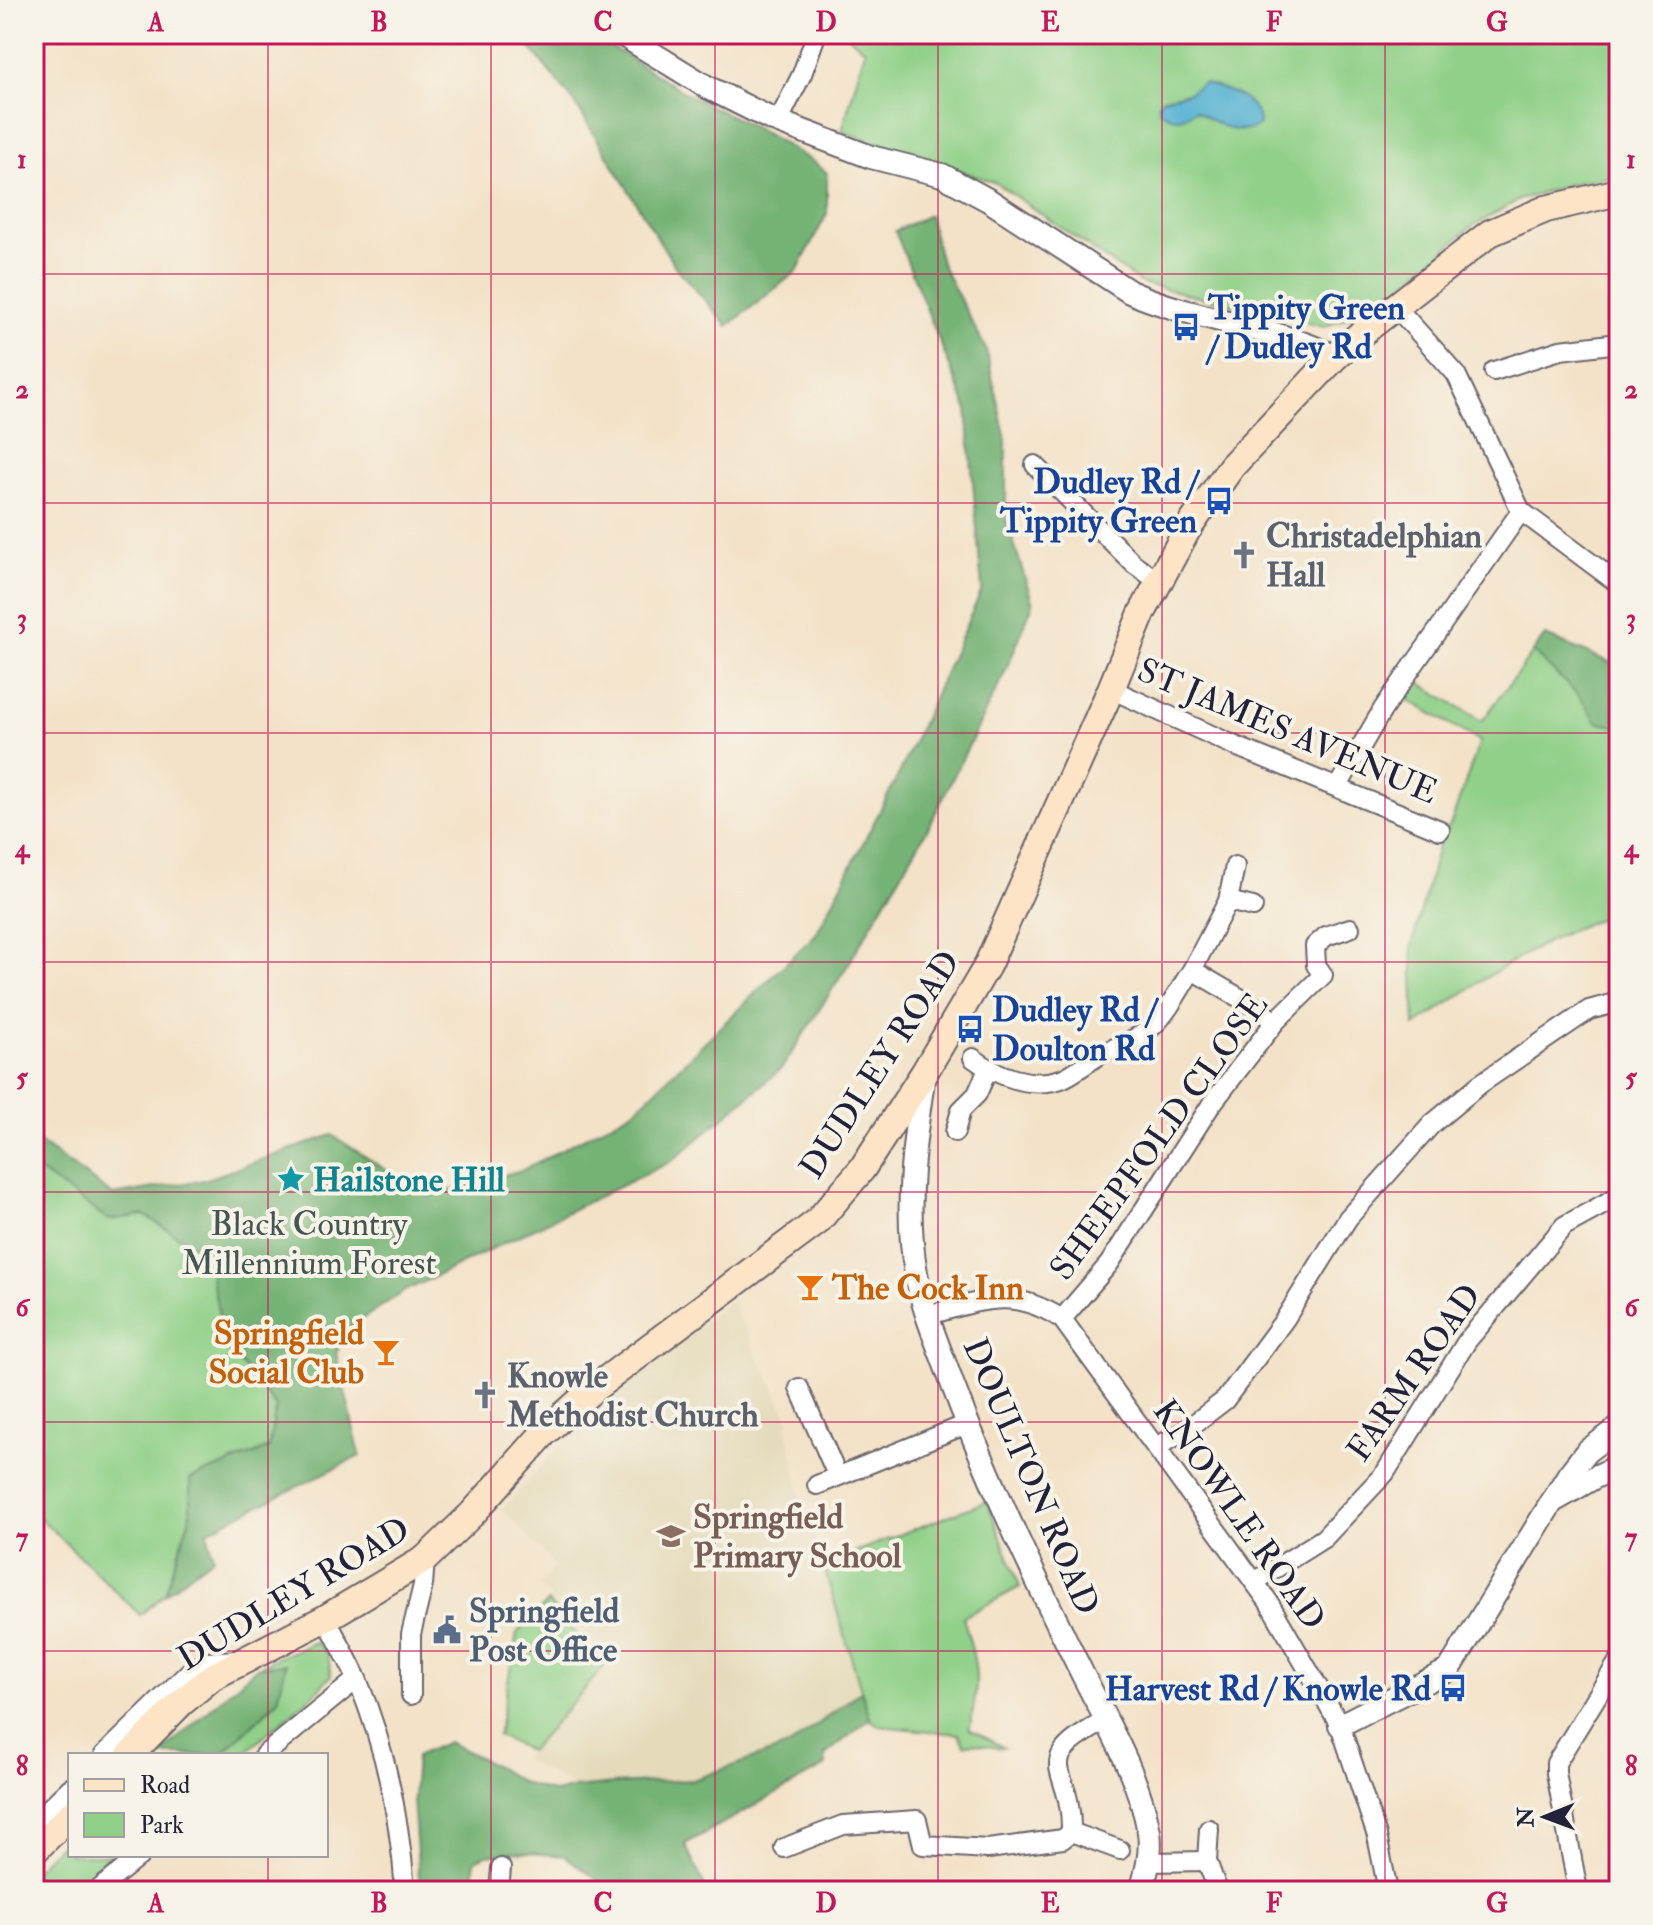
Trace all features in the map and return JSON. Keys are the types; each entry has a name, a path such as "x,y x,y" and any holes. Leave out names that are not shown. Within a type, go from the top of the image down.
{"main road":[{"name":"DUDLEY ROAD","path":"132,1753 181,1703 212,1677 326,1618 425,1559 472,1514 544,1433 592,1390 817,1222 862,1169 924,1073 987,966 1158,581 1187,530 1232,466 1335,357 1490,233 1546,209 1619,192"},
{"path":"34,1851 68,1817"}],"street":[{"path":"621,34 707,87 778,122 871,157 942,175 990,201 1130,292 1154,303 1306,343 1335,357"},
{"path":"778,122 802,74 816,35"},
{"path":"1396,307 1456,374 1521,511 1619,584"},
{"path":"1494,371 1560,350 1619,343"},
{"path":"1035,465 1134,564 1158,581"},
{"path":"1338,786 1383,709 1521,511"},
{"name":"ST JAMES AVENUE","path":"1111,689 1233,745 1440,830"},
{"path":"955,1132 961,1110 977,1094 980,1064 1032,1082 1062,1078 1150,1029 1192,970 1228,901 1235,866"},
{"path":"1228,901 1253,907"},
{"name":"SHEEPFOLD CLOSE","path":"1062,1319 1109,1264 1211,1105 1275,1022 1323,975 1316,965 1315,946 1326,936 1350,928"},
{"path":"1192,970 1275,1022"},
{"path":"1156,1447 1182,1433 1225,1400 1285,1319 1348,1218 1432,1124 1480,1084 1589,1010 1619,1002"},
{"name":"DOULTON ROAD","path":"924,1073 913,1150 912,1236 916,1274 967,1424 1024,1556 1136,1784 1149,1834 1149,1862 1141,1891"},
{"name":"FARM ROAD","path":"1254,1582 1324,1538 1385,1473 1467,1341 1564,1226 1619,1196"},
{"name":"KNOWLE ROAD","path":"928,1315 993,1298 1012,1298 1044,1307 1062,1319 1268,1601 1340,1725 1377,1836 1388,1891"},
{"path":"799,1388 837,1475"},
{"path":"817,1485 967,1424"},
{"path":"1340,1725 1449,1670 1549,1503 1587,1451 1619,1428"},
{"path":"1549,1503 1619,1466"},
{"path":"411,1695 411,1634 423,1585 425,1559"},
{"path":"326,1618 357,1679 376,1734 392,1793 405,1891"},
{"path":"106,1753 192,1669 207,1662 240,1660"},
{"path":"1578,1891 1556,1763 1612,1686 1618,1662"},
{"path":"266,1753 357,1679"},
{"path":"784,1848 843,1825 917,1820 923,1845 988,1849 1063,1839 1071,1832 1071,1815 1058,1767 1059,1752 1073,1738 1105,1721"},
{"path":"34,1823 68,1790"},
{"path":"1209,1829 1207,1861 1218,1891"},
{"path":"1071,1832 1120,1850"},
{"path":"97,1891 139,1857"},
{"path":"1149,1862 1207,1861"},
{"path":"499,1891 501,1868"}],"shaded area":[{"name":"Springfield Primary School","path":"731,1301 789,1420 787,1428 801,1496 861,1691 791,1745 693,1780 575,1788 522,1758 568,1696 604,1657 539,1586 555,1566 502,1509 604,1398"}],"green space":[{"path":"519,34 590,34 694,98 758,129 827,173 827,214 797,271 728,326 676,268 575,103"},
{"path":"846,34 1619,34 1619,176 1578,182 1519,200 1471,227 1380,304 1324,327 1141,283 996,183 842,131 865,50"},
{"name":"Black Country Millennium Forest","path":"929,215 941,263 986,349 1006,440 1006,518 1033,604 1007,668 927,830 849,963 782,1068 672,1161 403,1292 347,1329 336,1353 360,1456 207,1531 213,1557 165,1594 190,1517 190,1479 269,1448 276,1406 226,1346 211,1277 210,1256 144,1215 109,1220 34,1168 34,1139 113,1195 204,1180 332,1135 428,1197 525,1169 634,1111 816,934 900,772 982,590 967,409 895,231"},
{"path":"1545,636 1619,666 1619,912 1564,933 1538,947 1415,1026 1412,945 1439,843 1451,823 1480,741 1403,697 1413,679 1482,721"},
{"path":"1545,636 1619,666 1619,727 1597,722 1579,696 1533,652"},
{"path":"34,1168 144,1215 211,1256 211,1277 226,1346 276,1406 269,1448 190,1479 190,1517 165,1594 140,1615 34,1512"},
{"path":"987,1501 1020,1587 963,1617 976,1673 969,1729 1003,1747 964,1745 959,1734 879,1726 870,1719 823,1564"},
{"path":"548,1602 604,1667 530,1751 498,1736 517,1633"},
{"path":"315,1642 328,1654 331,1676 311,1697 244,1753 223,1753 278,1700 257,1667"},
{"path":"286,1664 278,1700 223,1753 161,1753 257,1667"},
{"path":"861,1691 870,1719 825,1755 826,1766 685,1844 707,1891 612,1891 565,1856 516,1852 486,1855 475,1860 473,1891 420,1891 413,1800 416,1756 448,1742 523,1783 555,1793 614,1784 693,1780 791,1745"},
{"path":"68,1837 68,1857 119,1857 77,1891 34,1891 34,1870"}],"water":[{"path":"1203,83 1247,101 1258,116 1259,125 1234,130 1195,110 1178,118 1160,111 1158,104 1163,98 1188,93"}],"place":[{"name":"Tippity Green / Dudley Rd","path":"1186,327"},
{"name":"Dudley Rd / Tippity Green","path":"1219,501"},
{"name":"Christadelphian Hall","path":"1244,555"},
{"name":"Dudley Rd / Doulton Rd","path":"970,1029"},
{"name":"Hailstone Hill","path":"291,1179"},
{"name":"The Cock Inn","path":"810,1287"},
{"name":"Springfield Social Club","path":"386,1352"},
{"name":"Knowle Methodist Church","path":"485,1395"},
{"name":"Springfield Primary School","path":"671,1536"},
{"name":"Springfield Post Office","path":"447,1630"},
{"name":"Harvest Rd / Knowle Rd","path":"1453,1688"}]}
